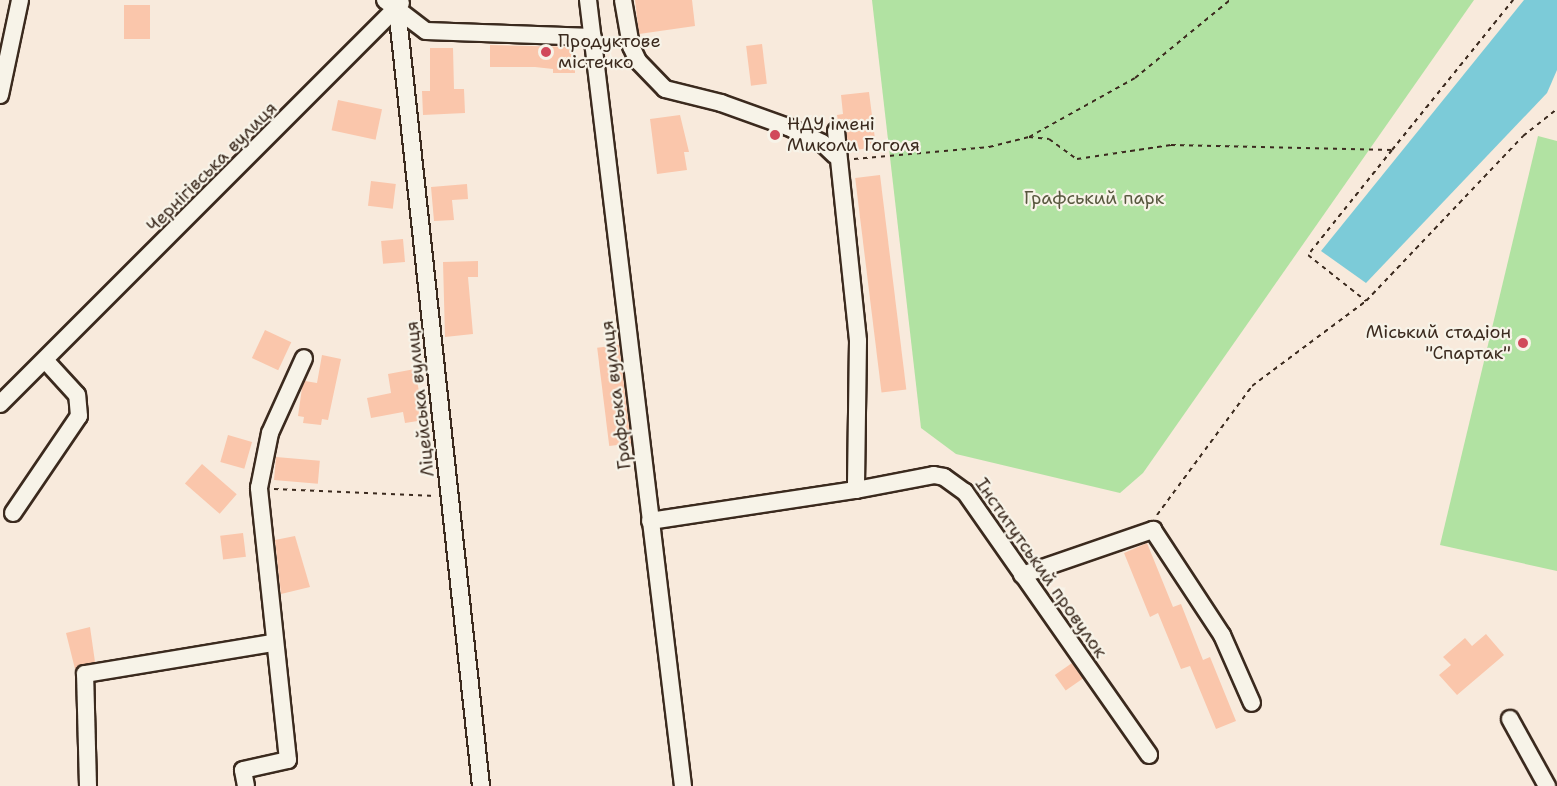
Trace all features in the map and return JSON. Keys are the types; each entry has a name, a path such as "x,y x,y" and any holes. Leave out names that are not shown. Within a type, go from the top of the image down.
{"street":[{"path":"0,95 21,0"},
{"name":"Графська вулиця","path":"588,0 683,786"},
{"path":"623,0 631,46 638,61 665,89 721,103 788,127 822,143 836,158"},
{"path":"395,3 426,31 593,37"},
{"name":"Чернігівська вулиця","path":"0,404 395,3"},
{"name":"Ліцейська вулиця","path":"395,3 451,497 480,786"},
{"path":"836,131 836,158 858,341 856,490"},
{"path":"246,786 243,770 288,760 273,643 259,488 270,433 304,358"},
{"path":"13,513 79,416 77,395 45,360"},
{"name":"Інститутський провулок","path":"650,521 856,490 934,475 944,477 965,492 1149,754"},
{"path":"1022,575 1147,529 1158,533 1222,635 1252,703"},
{"path":"88,786 85,674 273,643"},
{"path":"1510,719 1547,786"}],"path":[{"path":"836,158 989,147 1029,137 1135,78 1230,0"},
{"path":"1366,301 1308,255 1513,0"},
{"path":"1147,529 1252,386 1366,301 1523,136 1557,109"},
{"path":"1029,137 1049,139 1077,159 1171,145 1392,150"},
{"path":"259,488 451,497"}],"green space":[{"name":"Графський парк","path":"872,0 1474,0 1143,473 1120,493 956,454 921,428"},
{"name":"Міський стадіон \"Спартак\"","path":"1538,136 1557,141 1557,571 1440,545"}],"water":[{"path":"1524,0 1557,0 1557,70 1547,93 1366,283 1321,251"}],"building":[{"path":"635,0 692,0 695,26 639,34"},
{"path":"124,5 150,5 150,39 124,39"},
{"path":"762,44 767,84 751,86 746,46"},
{"path":"490,45 575,47 575,73 553,73 553,69 535,67 490,67"},
{"path":"430,48 453,48 454,89 464,89 465,113 423,115 422,91 430,91"},
{"path":"869,92 876,147 849,151 846,129 838,121 837,115 843,114 841,95"},
{"path":"338,100 382,109 376,140 332,130"},
{"path":"680,115 689,152 684,152 687,170 657,174 650,119"},
{"path":"880,175 906,389 882,392 855,178"},
{"path":"371,181 396,184 393,209 368,206"},
{"path":"467,184 468,199 452,200 454,220 434,221 431,187"},
{"path":"403,239 405,262 383,264 381,241"},
{"path":"478,261 478,277 468,277 473,334 445,337 443,262"},
{"path":"265,330 291,342 278,370 252,358"},
{"path":"619,345 631,443 609,446 597,348"},
{"path":"322,355 341,359 328,420 322,419 321,425 303,423 304,417 298,416 302,388 305,381 317,383"},
{"path":"415,369 424,420 405,423 403,412 371,418 367,398 391,393 388,374"},
{"path":"228,435 252,442 244,469 220,462"},
{"path":"276,457 320,461 318,484 274,480"},
{"path":"202,464 237,494 220,514 185,484"},
{"path":"243,533 246,557 223,560 220,536"},
{"path":"295,536 310,587 281,594 275,540"},
{"path":"1147,543 1173,607 1181,604 1203,660 1210,657 1236,721 1216,729 1190,666 1181,669 1158,613 1150,617 1124,553"},
{"path":"90,627 95,662 75,669 66,633"},
{"path":"1486,634 1504,655 1457,695 1439,675 1451,665 1443,657 1465,638 1472,646"},
{"path":"1072,663 1083,679 1066,691 1055,675"}],"place":[{"name":"Продуктове містечко","path":"546,52"},
{"name":"НДУ імені Миколи Гоголя","path":"775,135"},
{"name":"Міський стадіон \"Спартак\"","path":"1523,343"}]}
